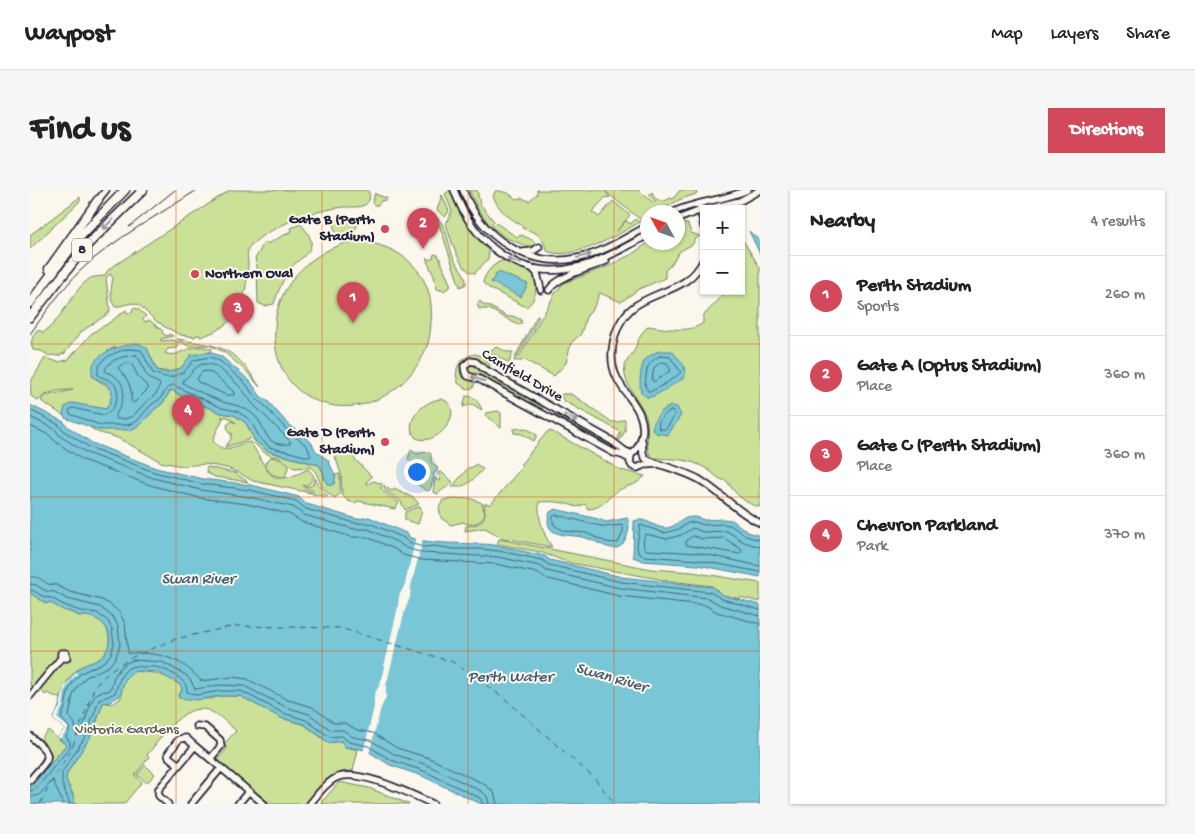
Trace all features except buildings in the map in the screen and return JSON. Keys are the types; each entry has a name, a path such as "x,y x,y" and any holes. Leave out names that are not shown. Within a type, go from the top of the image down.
{"highway":[{"name":"8","path":"30,303 77,240 125,190"},
{"name":"8","path":"30,317 85,247 143,190"},
{"path":"30,298 67,242 98,200"}],"street":[{"path":"98,200 106,190"},
{"path":"454,190 464,216 486,243 506,257 531,267 552,270 577,267 605,257 640,241"},
{"path":"463,190 471,208 483,225 504,244 521,253 548,260 578,258 604,249 640,230"},
{"path":"685,208 732,196 746,190"},
{"path":"722,205 740,201 760,190"},
{"path":"685,216 700,211"},
{"path":"549,290 558,280 591,268 640,241"},
{"path":"521,253 533,251 539,247"},
{"path":"641,438 644,459 639,468 631,464 641,438 643,426 640,414 621,385 613,365 612,351 617,330 624,317 634,306 646,298 682,284 700,266"},
{"path":"531,267 537,273 541,290"},
{"name":"Camfield Drive","path":"470,361 476,362 484,370 612,441 633,455 614,453 479,379 468,376 464,369 466,364 470,361"},
{"path":"633,455 696,478 711,487 740,512 760,523"},
{"path":"30,696 61,658"},
{"path":"197,726 205,727 220,740 221,746 210,759"},
{"path":"179,765 168,754 179,739 186,738 264,804"},
{"path":"30,780 47,759 48,754 47,750 32,741"},
{"path":"168,804 159,796 158,790 195,746"},
{"path":"191,804 221,768"},
{"path":"310,804 333,779 346,774 358,775 433,804"},
{"path":"238,804 249,791"}],"green space":[{"path":"230,190 368,190 370,197 369,201 362,206 335,208 300,218 268,232 252,244 248,250 245,289 238,310 232,319 213,332 200,337 200,335 195,337 181,335 157,322 139,305 132,303 115,307 111,297 113,278 110,274 106,278 109,313 81,332 65,353 58,356 49,356 42,351 33,350 32,340 37,330 44,332 51,327 77,291 89,279 104,276 109,269"},
{"path":"450,190 467,225 489,252 488,259 475,273 470,272 460,261 446,224 452,211 445,194"},
{"path":"469,190 477,190 480,204 494,221 490,226 477,207"},
{"path":"496,190 508,193 516,199 522,198 529,201 537,194 537,190 604,190 610,197 606,197 592,212 599,217 613,201 630,215 616,232 626,221 631,224 635,219 640,222 598,244 571,253 558,254 547,251 539,235 522,228 523,226 505,214 493,196"},
{"path":"608,190 638,190 654,203 655,201 649,195 652,192 657,199 665,201 670,198 673,199 680,190 697,191 696,194 670,205 640,205 640,219 606,192"},
{"path":"375,193 387,198 378,205 374,205 372,203"},
{"path":"442,195 449,211 445,217 437,210"},
{"path":"80,197 80,201 30,249 30,235"},
{"path":"363,217 352,234 344,237 336,234 333,224 334,220"},
{"path":"437,218 446,231 454,259 466,280 466,284 460,287"},
{"path":"496,223 517,237 522,235 534,241 536,246 526,246 506,238 492,227"},
{"path":"301,224 311,241 310,249 288,272 274,304 265,306 258,303 257,266 255,259 264,243 269,243 292,231 291,228"},
{"path":"685,224 688,224 691,233 700,236 694,240 693,244 685,248"},
{"path":"354,241 371,243 387,248 401,255 412,264 428,290 431,305 431,323 427,346 418,363 407,378 393,391 376,400 359,405 341,406 323,403 305,395 290,381 280,365 277,355 275,326 277,310 283,296 290,282 300,270 325,252 339,245"},
{"path":"745,244 760,268 760,507 745,501 733,490 727,481 718,478 701,465 680,460 652,458 647,445 647,420 645,414 626,380 625,366 648,326 676,329 691,328 703,323 703,316 723,295 745,295"},
{"path":"640,248 682,250 665,270 665,278 639,289 621,302 600,293 593,309 586,317 581,334 571,343 566,363 554,376 523,359 522,361 514,361 537,316 539,317 517,357 519,357 556,292 564,283 606,267"},
{"path":"434,254 438,255 451,286 444,291 437,289 434,276 427,261 427,258 430,260 433,258"},
{"path":"505,260 534,272 536,281 535,296 526,307 483,283 491,268"},
{"path":"480,301 485,306 487,305 508,317 513,316 521,319 522,323 518,325 489,309 479,309 477,304"},
{"path":"133,308 138,309 146,316 143,319 145,322 149,320 163,331 162,333 167,336 169,334 173,336 161,339 161,341 172,340 181,343 176,348 168,349 165,353 172,355 197,347 212,349 211,352 201,353 189,358 181,368 170,372 157,370 152,363 115,347 98,362 92,375 112,391 111,400 106,409 64,416 41,401 44,396 38,401 31,396 30,383 45,358 58,362 68,360 91,334 126,310 127,313 132,313","holes":["63,390 73,390 44,396"]},
{"path":"177,339 201,343 209,345 188,346"},
{"path":"209,345 222,349 238,359 260,387 246,371 224,352"},
{"path":"497,347 507,352 513,352 509,363 488,351"},
{"path":"475,354 485,357 490,366 487,369 472,359 463,362 460,371 462,377 475,383 473,388 466,389 458,383 457,368 465,358"},
{"path":"473,364 482,373 543,407 542,409 479,374 470,373 467,367"},
{"path":"172,390 179,395 221,413 234,415 246,423 255,441 273,453 319,465 323,472 324,480 335,478 335,475 340,474 340,494 335,498 329,494 311,467 294,468 279,457 271,456 262,451 249,438 248,440 225,447 233,434 229,433 227,425 232,421 236,423 228,417 221,417 223,418 213,441 217,445 222,448 230,448 250,442 266,469 276,478 284,478 308,469 314,476 311,482 305,486 313,484 315,478 320,488 328,497 312,494 313,491 303,485 311,493 253,481 227,468 205,464 182,466 161,462 118,438 97,432 85,424 99,430 133,428 141,424 163,403"},
{"path":"562,394 571,394 612,422 625,419 625,431 620,440 618,439 619,431 564,401 561,396"},
{"path":"466,396 475,399 482,410 472,404 463,407"},
{"path":"442,399 449,404 452,410 447,426 433,437 425,440 416,438 412,432 411,425 417,412 429,403"},
{"path":"498,411 501,413 501,428 485,415 486,413"},
{"path":"555,415 561,417 613,446 611,447"},
{"path":"526,428 537,435 534,441 522,434 514,433 513,429"},
{"path":"548,431 621,470 645,476 636,483 617,492 598,507 588,509 585,504 577,507 558,502 539,502 542,526 552,547 503,538 485,528 465,531 466,526 480,523 485,514 484,504 491,504 522,467 520,465"},
{"path":"411,450 417,454 426,452 431,454 431,462 438,468 433,474 434,477 430,490 427,491 414,482 414,469 408,459"},
{"path":"336,452 349,453 372,477 366,482 367,484 374,481 382,484 382,490 399,503 395,509 358,501 355,503 348,501 342,495 341,474 335,456"},
{"path":"271,457 279,459 289,466 285,477 269,472 265,463"},
{"path":"476,464 483,469 473,480 466,485 452,487 468,468"},
{"path":"207,467 235,473 248,482 215,477 207,473"},
{"path":"440,471 453,482 438,494 433,492 435,478 439,481 441,480 438,473"},
{"path":"384,485 392,491 394,489 414,498 419,504 405,510 401,502 384,489"},
{"path":"470,498 482,503 485,514 478,522 469,524 463,522 451,525 441,518 439,508 443,500"},
{"path":"420,506 422,511 418,524 405,520 405,512"},
{"path":"499,539 651,569 692,572 760,583 760,602 723,595 712,586 670,581 570,563 540,552 497,544"},
{"path":"30,593 47,604 49,602 81,616 96,617 105,625 109,636 106,652 100,659 85,665 72,675 61,699 47,693 45,695 42,691 40,693 30,685"},
{"name":"Victoria Gardens","path":"133,671 166,676 182,687 181,693 178,695 179,698 211,699 220,696 240,696 281,718 303,724 329,743 341,741 346,747 358,750 353,771 345,771 331,777 306,804 270,804 224,765 218,763 218,759 227,748 223,745 236,731 214,713 204,709 194,710 176,721 147,755 149,757 135,775 142,782 124,804 74,804 73,794 66,780 67,773 95,728 103,702 113,703 121,698 121,690 124,683"},
{"path":"48,730 66,745 30,788 30,780 47,759 42,746 42,737"},
{"path":"145,765 155,774 147,783 137,775"},
{"path":"339,782 369,788 409,804 320,804"}],"water":[{"path":"749,231 760,241 760,254"},
{"path":"498,272 528,284 521,297 491,282"},
{"path":"138,343 147,348 157,370 166,373 181,368 191,355 211,352 222,357 250,381 261,397 266,399 287,423 311,442 316,451 328,460 335,475 335,483 330,486 326,483 319,465 267,451 255,441 246,423 234,415 221,413 181,396 172,390 163,403 141,424 131,430 99,430 65,418 63,414 65,407 72,403 106,409 111,400 112,391 107,384 93,377 92,369 94,362 106,352"},
{"path":"659,351 672,351 683,364 685,374 683,379 655,395 647,397 641,393 640,389 643,363 651,355"},
{"name":"Perth Water","path":"30,405 64,422 92,443 156,468 203,479 251,485 299,497 307,504 357,519 369,517 408,534 410,538 436,542 488,544 504,547 622,577 712,587 723,595 760,605 760,804 481,804 422,776 390,765 366,750 345,747 341,741 329,743 304,724 281,718 240,696 220,696 197,700 179,698 178,695 181,693 182,688 179,684 157,672 137,671 130,674 125,680 121,695 110,702 103,703 91,736 67,773 66,780 74,798 74,804 30,804 30,788 66,745 58,737 65,729 53,719 66,685 80,667 103,656 109,638 105,626 100,621 87,616 79,616 49,602 47,604 30,593"},
{"path":"671,406 677,407 681,415 668,435 656,433 652,429 656,418 663,410"},
{"path":"555,509 606,522 627,518 629,527 624,543 619,547 609,548 586,538 559,534 549,527 548,521 550,512"},
{"path":"696,517 704,520 732,520 748,532 760,536 760,577 698,565 643,561 633,557 634,521 642,520 668,528 687,518"}],"pier":[{"path":"416,537 423,539 410,597 386,686 386,697 381,708 369,754 363,753 374,707 374,695 380,684 399,596 405,584"},
{"path":"76,672 77,674 65,690 63,706 57,718 69,728 60,739 58,737 65,729 53,719 60,707 64,687"}],"ferry route":[{"path":"40,804 56,773 71,751 95,686 112,669 135,656 175,639 234,626 340,628 453,662 504,698 595,779 615,804"}],"railway":[{"path":"129,227 175,190"},
{"path":"30,334 66,286 93,259 197,190"}],"place":[{"name":"Gate B (Perth Stadium)","path":"385,229"},
{"name":"Gate A (Optus Stadium)","path":"423,249"},
{"name":"Northern Oval","path":"195,274"},
{"name":"Perth Stadium","path":"353,323"},
{"name":"Gate C (Perth Stadium)","path":"238,334"},
{"name":"Chevron Parkland","path":"188,436"},
{"name":"Gate D (Perth Stadium)","path":"385,442"}],"water label":[{"name":"Swan River","path":"198,580"},
{"name":"Swan River","path":"611,679"}]}
